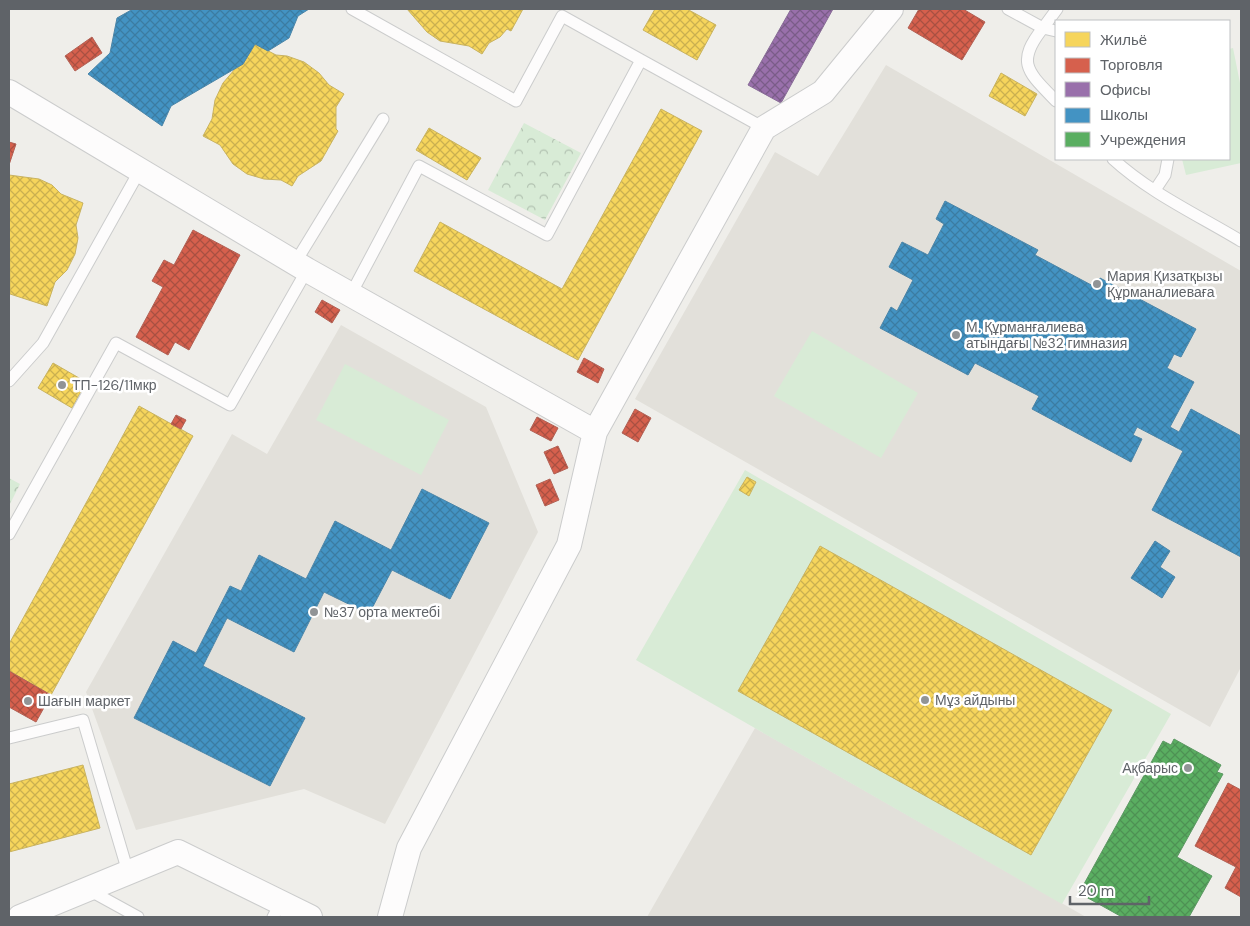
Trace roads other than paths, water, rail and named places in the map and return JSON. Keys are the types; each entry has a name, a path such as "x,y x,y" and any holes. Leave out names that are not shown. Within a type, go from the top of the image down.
{"street":[{"path":"390,917 409,848 569,545 595,432 764,128 823,92 891,9"},
{"path":"9,93 301,266 595,432"},
{"path":"20,917 178,852 277,910 310,917"}],"lane":[{"path":"352,9 516,101 562,16 764,128"},
{"path":"1008,9 1043,28 1055,31"},
{"path":"1055,100 1039,84 1028,65 1027,52 1057,9"},
{"path":"351,294 420,166 547,235 641,60"},
{"path":"9,534 116,344 230,405 301,266 383,119"},
{"path":"1114,160 1129,173 1155,190 1241,241"},
{"path":"1155,190 1164,175 1168,160"},
{"path":"9,381 43,343 140,170"},
{"path":"9,738 83,720 128,872"},
{"path":"87,889 138,917"}],"place":[{"name":"Мария Қизатқызы Құрманалиеваға","path":"1097,284"},
{"name":"М. Құрманғалиева атындағы №32 гимназия","path":"956,335"},
{"name":"ТП-126/11мкр","path":"62,385"},
{"name":"№37 орта мектебі","path":"314,612"},
{"name":"Мұз айдыны","path":"925,700"},
{"name":"Шағын маркет","path":"28,701"},
{"name":"Ақбарыс","path":"1188,768"}]}
